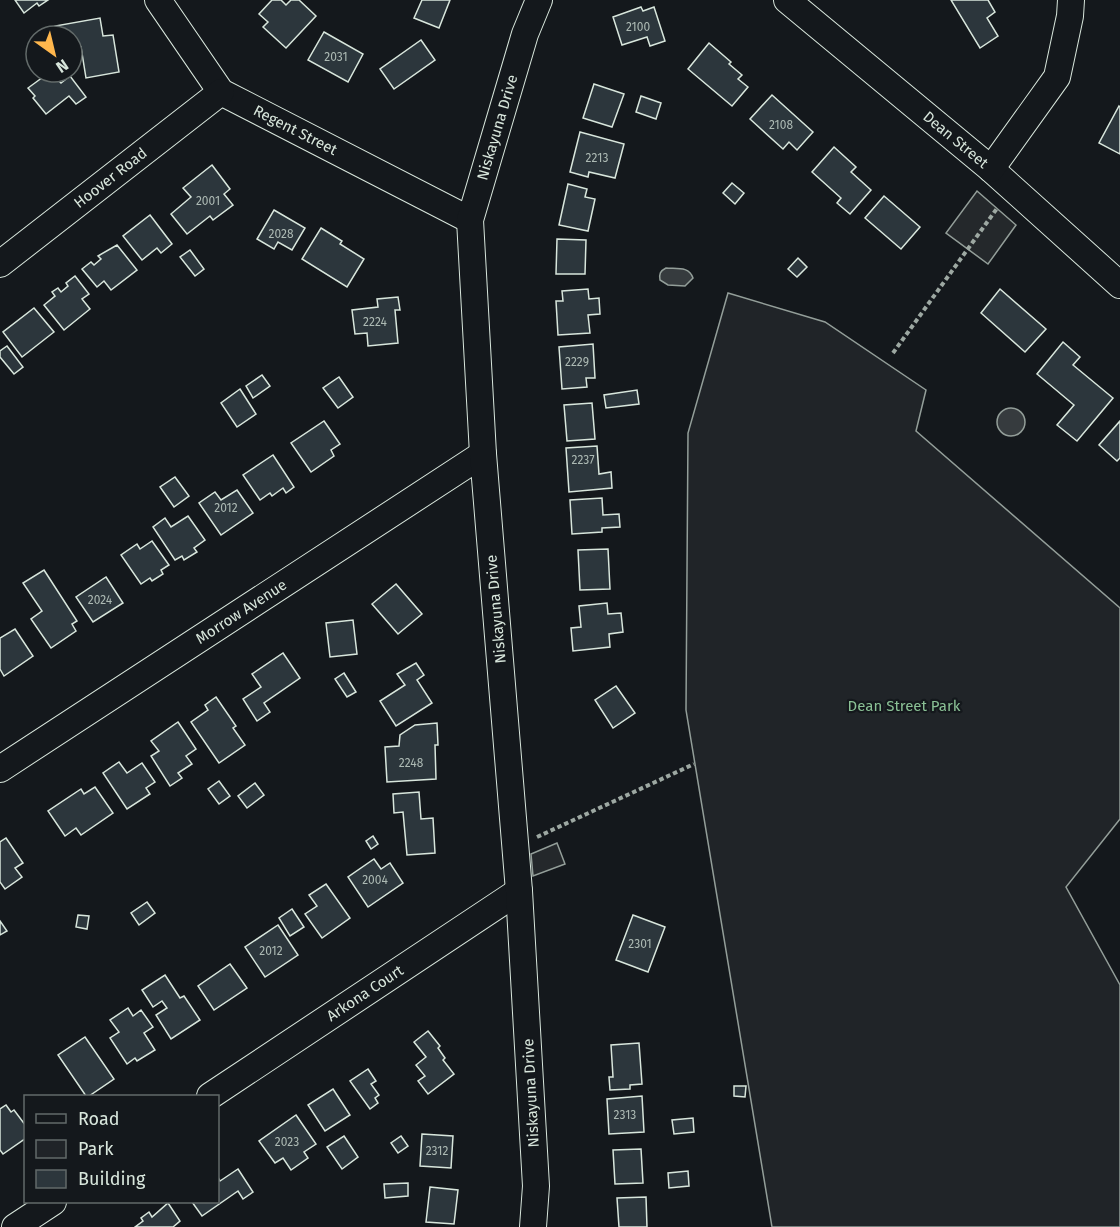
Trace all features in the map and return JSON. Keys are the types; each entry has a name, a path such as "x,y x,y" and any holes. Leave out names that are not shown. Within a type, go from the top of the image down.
{"street":[{"name":"Regent Street","path":"158,0 221,92 470,220"},
{"name":"Niskayuna Drive","path":"533,1227 536,1186 519,891 483,454 470,220 525,34 539,0"},
{"name":"Dean Street","path":"787,0 991,169 1120,285"},
{"path":"991,169 1057,77 1071,0"},
{"name":"Hoover Road","path":"0,264 221,92"},
{"name":"Morrow Avenue","path":"0,769 483,454"},
{"name":"Arkona Court","path":"212,1095 519,891"},
{"path":"15,1227 51,1203"}],"path":[{"path":"893,353 1012,188"},
{"path":"516,847 694,764"}],"green space":[{"name":"Dean Street Park","path":"728,293 825,322 926,390 916,431 1120,608 1120,819 1066,887 1120,985 1120,1227 772,1227 686,710 688,433"}],"shaded area":[{"path":"977,191 1016,225 988,264 946,233"},
{"path":"666,268 686,270 693,278 685,286 668,285 660,280 661,272"},
{"path":"1011,408 1021,412 1025,422 1021,432 1011,436 1001,432 997,422 1001,412"},
{"path":"557,843 565,864 533,876 531,854"}],"building":[{"path":"15,0 48,0 39,6 37,3 24,13"},
{"path":"272,0 281,0 286,5 291,0 299,0 316,16 286,48 263,27 268,22 259,14"},
{"path":"422,0 450,0 439,28 414,18"},
{"path":"951,0 988,0 995,12 987,18 998,36 980,48"},
{"path":"641,7 643,11 654,7 665,41 650,46 647,37 622,45 613,17"},
{"path":"100,18 103,36 113,35 119,72 86,78 84,24 66,24"},
{"path":"324,32 363,54 348,82 308,60"},
{"path":"421,40 435,60 394,89 380,69"},
{"path":"709,43 731,62 729,64 742,75 738,79 748,87 732,106 688,69"},
{"path":"34,84 76,84 86,97 76,104 69,96 46,114 28,88"},
{"path":"594,84 624,94 612,127 583,118"},
{"path":"772,95 813,132 797,150 789,142 783,149 750,119"},
{"path":"641,96 661,103 656,119 636,112"},
{"path":"1120,107 1120,154 1099,143"},
{"path":"580,132 624,144 615,178 589,172 588,177 570,172"},
{"path":"834,147 856,167 851,172 871,190 850,214 837,203 841,198 812,172"},
{"path":"212,165 230,189 224,194 233,205 213,220 210,216 187,234 171,214 191,197 183,188"},
{"path":"732,183 744,193 735,204 723,193"},
{"path":"568,184 587,189 585,197 595,199 588,231 559,225"},
{"path":"884,196 920,227 901,249 865,218"},
{"path":"274,210 305,228 292,250 278,242 274,249 257,239"},
{"path":"150,215 172,244 161,253 157,248 142,260 123,236"},
{"path":"321,228 342,241 340,244 364,259 347,287 302,259"},
{"path":"557,239 586,240 585,274 556,274"},
{"path":"117,245 137,270 111,290 104,281 97,287 82,269 91,262 94,265 101,259 98,256"},
{"path":"190,250 204,269 195,276 180,257"},
{"path":"798,258 807,267 797,277 788,269"},
{"path":"75,276 89,294 82,299 90,309 64,330 44,305 55,296 52,292 58,288 61,292 68,286 66,283"},
{"path":"588,289 589,299 599,298 600,314 588,315 590,333 558,335 556,301 563,301 562,291"},
{"path":"1000,289 1046,329 1025,352 981,313"},
{"path":"398,297 400,310 395,310 398,343 368,346 367,333 355,334 352,310 378,307 377,299"},
{"path":"34,308 54,332 22,357 3,332"},
{"path":"1063,342 1080,357 1073,365 1113,398 1077,441 1057,425 1074,405 1037,374"},
{"path":"593,344 595,378 586,378 587,387 562,389 559,347"},
{"path":"7,346 23,367 14,374 0,357 0,351"},
{"path":"262,375 270,386 253,398 246,386"},
{"path":"339,377 353,397 338,408 323,388"},
{"path":"240,389 256,414 237,427 221,403"},
{"path":"637,390 639,404 606,408 604,395"},
{"path":"592,403 595,439 567,441 564,405"},
{"path":"324,421 340,444 331,450 334,456 311,472 291,443"},
{"path":"1120,421 1120,458 1117,461 1099,445"},
{"path":"597,446 599,474 611,472 612,488 569,492 566,448"},
{"path":"273,455 294,487 286,493 283,488 272,496 270,493 260,500 243,475"},
{"path":"175,477 189,496 174,507 160,487"},
{"path":"237,490 253,513 221,535 199,503 215,492 221,500"},
{"path":"602,498 603,515 619,514 620,527 602,528 602,532 572,534 570,500"},
{"path":"188,516 205,540 194,548 197,552 184,560 182,556 175,560 153,527 165,518 171,527"},
{"path":"152,541 169,565 161,570 163,574 152,581 150,578 141,584 121,555 137,544 140,549"},
{"path":"608,549 610,589 580,590 578,550"},
{"path":"44,570 77,621 72,624 76,631 51,648 31,619 42,611 23,583"},
{"path":"106,577 123,603 93,622 76,597"},
{"path":"396,584 422,614 398,634 372,604"},
{"path":"607,603 608,614 621,613 623,632 609,634 610,647 573,651 571,628 581,627 579,606"},
{"path":"353,620 357,654 330,657 326,623"},
{"path":"15,629 33,656 4,676 0,669 0,638"},
{"path":"283,653 300,678 264,703 270,712 257,721 243,699 261,687 252,674"},
{"path":"416,663 424,675 417,680 432,703 396,726 380,701 405,685 397,674"},
{"path":"344,673 356,692 347,697 335,679"},
{"path":"616,686 635,713 613,728 595,700"},
{"path":"216,697 236,726 233,728 245,745 219,763 191,722 208,710 205,705"},
{"path":"178,722 196,749 186,756 192,764 178,773 182,778 170,786 151,756 159,751 151,741"},
{"path":"437,723 436,779 387,782 385,747 399,746 400,735 415,725"},
{"path":"119,762 127,773 142,763 155,782 146,788 150,794 127,809 103,773"},
{"path":"219,781 230,796 219,804 208,789"},
{"path":"255,783 264,795 247,808 238,796"},
{"path":"95,787 113,813 81,835 76,828 65,836 48,811 81,789 84,794"},
{"path":"419,792 421,819 433,818 435,853 407,855 403,812 394,813 393,794"},
{"path":"373,836 378,844 371,849 366,841"},
{"path":"6,838 23,863 15,868 22,877 5,889 0,882 0,842"},
{"path":"374,859 381,869 390,863 403,883 368,907 348,877"},
{"path":"326,884 350,918 322,938 305,914 317,906 309,895"},
{"path":"147,902 155,913 139,925 131,913"},
{"path":"292,909 304,927 290,936 279,918"},
{"path":"78,915 89,916 87,929 76,927"},
{"path":"633,915 665,927 648,972 616,960"},
{"path":"0,921 7,931 0,935"},
{"path":"278,925 298,955 265,977 245,947"},
{"path":"230,964 247,988 214,1010 198,986"},
{"path":"165,975 180,998 184,996 200,1020 171,1039 156,1015 167,1008 162,1001 153,1007 142,990"},
{"path":"128,1008 133,1016 141,1010 153,1027 144,1033 155,1050 127,1064 110,1038 119,1032 110,1020"},
{"path":"428,1031 440,1046 438,1048 445,1058 443,1060 454,1074 428,1094 418,1081 425,1076 416,1065 426,1057 414,1042"},
{"path":"85,1037 114,1079 90,1095 85,1095 58,1055"},
{"path":"639,1043 642,1084 630,1085 630,1089 610,1090 609,1077 613,1077 611,1045"},
{"path":"368,1069 376,1081 371,1084 379,1095 375,1098 378,1103 370,1109 350,1081"},
{"path":"734,1086 746,1086 745,1097 734,1096"},
{"path":"333,1089 350,1115 325,1131 308,1105"},
{"path":"642,1096 644,1132 609,1134 607,1099"},
{"path":"6,1105 11,1112 14,1110 24,1123 24,1139 3,1154 0,1150 0,1109"},
{"path":"296,1115 316,1144 304,1152 308,1158 291,1170 283,1158 275,1163 259,1141"},
{"path":"693,1118 694,1132 674,1134 672,1120"},
{"path":"422,1134 453,1136 451,1168 420,1166"},
{"path":"344,1136 358,1157 342,1169 327,1147"},
{"path":"401,1136 408,1146 398,1153 391,1143"},
{"path":"641,1149 643,1183 615,1184 613,1150"},
{"path":"238,1169 253,1192 243,1199 238,1191 202,1216 193,1203 219,1203 219,1179 220,1181"},
{"path":"688,1171 689,1186 669,1188 668,1173"},
{"path":"408,1183 408,1196 385,1198 384,1184"},
{"path":"430,1187 458,1190 454,1224 426,1222"},
{"path":"646,1197 647,1227 619,1227 617,1198"},
{"path":"168,1203 180,1221 173,1227 135,1227 149,1212 152,1217"}]}
